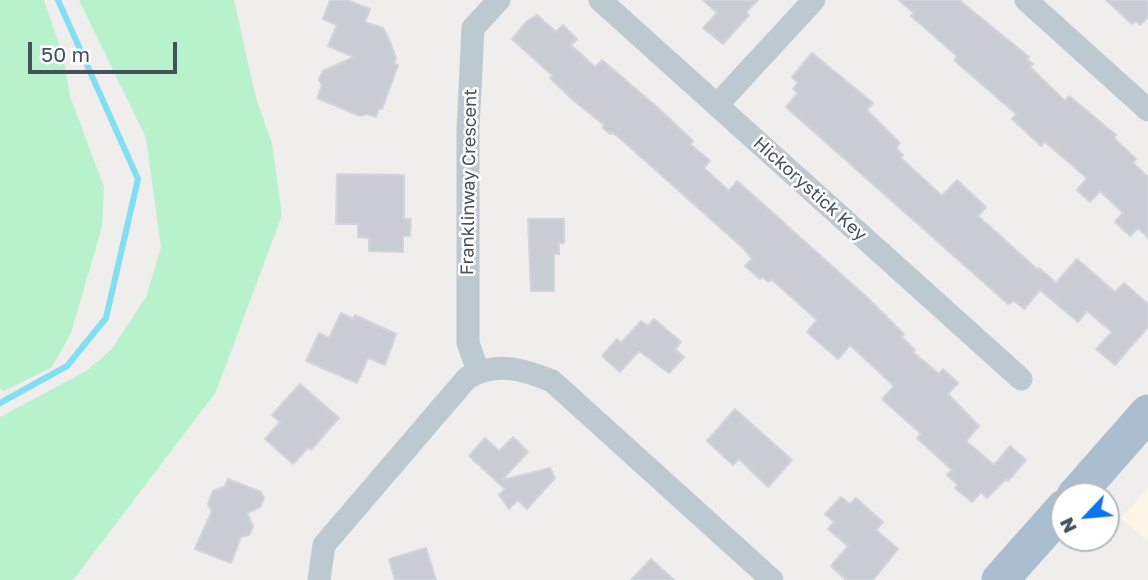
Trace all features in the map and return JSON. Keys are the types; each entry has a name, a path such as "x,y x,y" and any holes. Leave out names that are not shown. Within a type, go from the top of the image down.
{"main road":[{"path":"1087,482 1148,413"},
{"path":"1000,580 1050,524"}],"street":[{"name":"Franklinway Crescent","path":"478,371 468,343 468,129 473,28 499,0"},
{"name":"Hickorystick Key","path":"600,0 1021,379"},
{"path":"717,105 814,0"},
{"path":"1027,0 1148,110"},
{"path":"318,580 324,545 467,378 478,371 497,368 521,369 552,381 772,580"}],"shaded area":[{"path":"1148,488 1148,542 1121,518"}],"green space":[{"path":"0,0 44,0 64,59 70,96 104,187 102,227 71,333 52,367 4,391 0,388"},
{"path":"79,0 234,0 256,98 272,144 282,215 216,392 73,580 0,580 0,417 86,371 111,350 146,297 161,248 146,138"}],"building":[{"path":"330,0 347,0 370,9 365,22 383,28 389,39 396,58 394,64 398,65 382,109 379,109 376,117 367,114 360,116 317,98 322,85 319,79 323,71 354,57 328,46 337,25 323,19"},
{"path":"703,0 758,0 746,12 749,15 723,44 703,28 717,13"},
{"path":"899,0 959,0 1029,57 1027,59 1033,64 1030,67 1065,101 1069,96 1116,135 1114,138 1136,159 1133,163 1148,177 1148,238 1138,228 1130,236 1115,222 1123,213 1100,191 1090,202 1077,190 1087,178 1045,142 1041,146 1012,119 1016,114 954,60 957,56 911,16 914,13"},
{"path":"1106,0 1148,0 1148,17 1140,25 1136,21 1132,24"},
{"path":"537,15 556,32 563,25 577,39 571,45 595,67 602,60 657,107 693,141 690,144 710,161 704,168 729,191 737,181 870,300 904,334 902,337 915,350 913,352 939,374 943,369 958,383 948,394 979,426 966,441 994,465 1010,446 1026,460 1008,481 1006,479 987,498 981,492 972,502 955,488 958,485 947,475 952,470 917,438 921,434 882,399 894,386 850,345 838,359 807,332 817,320 771,279 768,282 762,277 760,279 745,266 752,259 744,249 622,140 603,128 604,125 573,100 550,78 553,76 512,39 527,21"},
{"path":"812,53 873,103 867,110 900,143 896,148 903,155 901,158 942,196 957,180 986,207 978,216 1038,270 1039,268 1056,283 1077,259 1115,292 1124,283 1148,304 1148,327 1115,365 1096,349 1112,332 1087,311 1078,322 1040,290 1024,309 1014,301 1008,304 786,107 798,93 793,89 798,83 792,77"},
{"path":"337,174 404,175 404,219 411,219 410,236 403,236 403,252 369,251 369,238 358,237 358,224 336,224"},
{"path":"528,219 564,219 564,243 559,243 559,254 554,254 554,291 531,291"},
{"path":"341,313 353,319 355,315 396,334 385,365 368,358 357,383 306,361 319,333 329,338"},
{"path":"654,319 681,342 675,349 684,357 669,373 639,351 620,372 602,356 617,339 621,343 641,321 648,326"},
{"path":"300,384 339,418 311,450 308,448 293,464 265,439 280,422 272,415"},
{"path":"735,409 792,460 768,487 739,459 733,465 707,441"},
{"path":"513,437 528,452 502,480 550,468 555,478 527,509 518,500 509,509 499,495 505,489 469,456 485,438 499,451"},
{"path":"228,479 261,492 264,498 260,507 247,513 253,527 249,535 241,537 231,563 195,549 212,511 208,504 213,491 225,486"},
{"path":"841,497 850,504 856,498 883,522 876,530 898,549 873,580 846,580 831,566 848,546 828,529 834,522 825,514"},
{"path":"426,548 436,580 395,580 389,559"},
{"path":"651,559 674,580 631,580"}],"waterway":[{"path":"0,403 67,366 106,318 138,179 58,0"}]}
